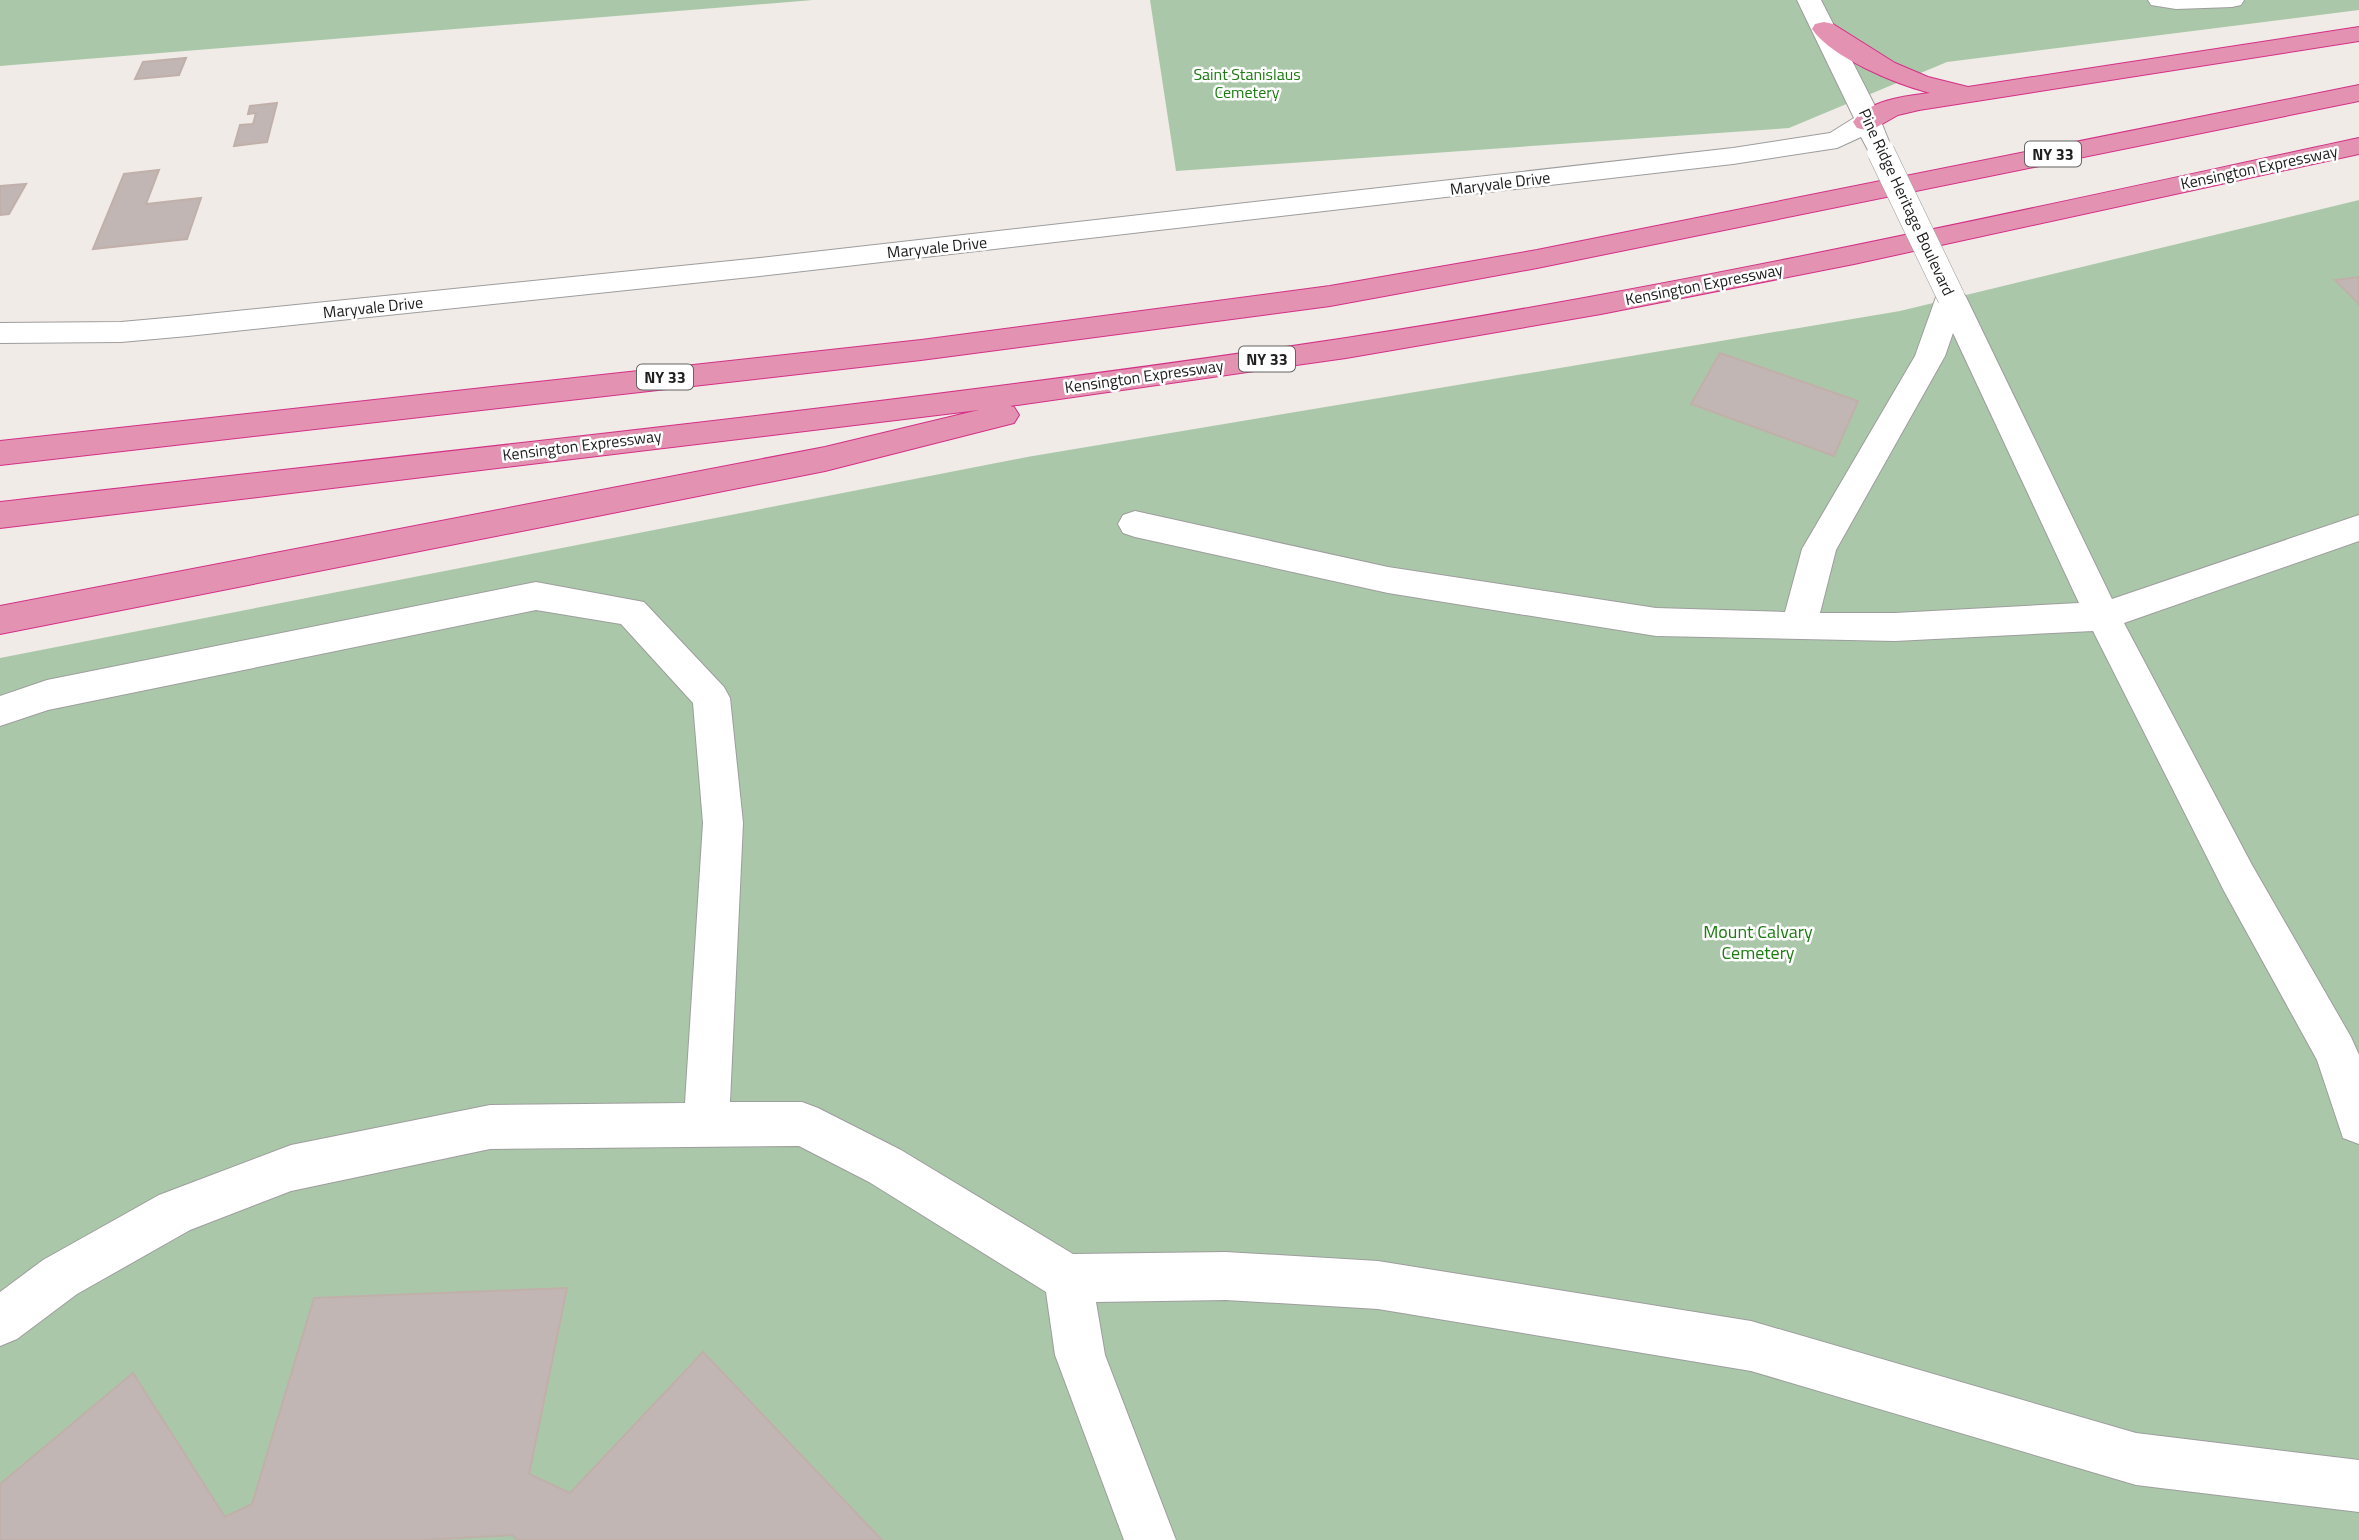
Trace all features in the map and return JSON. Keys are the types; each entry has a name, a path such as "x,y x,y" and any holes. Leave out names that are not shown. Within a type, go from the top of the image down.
{"highway":[{"path":"1824,29 1871,63 1890,73 1927,85 1976,93"},
{"path":"1867,122 1889,109 1976,93 2359,34"},
{"name":"NY 33","path":"0,453 921,350 1330,296 1576,251 2359,93"},
{"name":"Kensington Expressway","path":"0,515 1182,371 1352,347 1600,304 1801,265 2359,146"},
{"path":"0,620 825,459 1182,371"}],"street":[{"name":"Pine Ridge Heritage Boulevard","path":"1809,0 1861,104 1881,152 2103,616 2238,878 2348,1061 2359,1122"},
{"path":"2160,0 2232,0"},
{"name":"Maryvale Drive","path":"0,334 121,332 188,326 1169,222 1733,156 1837,140 1867,122"},
{"path":"1799,626 1819,549 1930,356 1951,297"},
{"path":"1135,524 1388,580 1656,622 1895,627 2103,616 2359,528"},
{"path":"0,711 47,695 536,596 631,612 710,698 723,823 706,1125"},
{"path":"0,1322 60,1277 176,1212 291,1168 489,1127 802,1124 885,1166 1068,1278 1226,1276 1404,1289 1751,1346 2136,1459 2359,1486"},
{"path":"1068,1278 1080,1355 1150,1540"}],"green space":[{"path":"0,0 813,0 0,66"},
{"name":"Saint Stanislaus Cemetery","path":"1150,0 2359,0 2359,10 1947,62 1789,128 1176,171"},
{"name":"Mount Calvary Cemetery","path":"2359,200 2359,1540 0,1540 0,658 1027,457 1900,311"}],"building":[{"path":"186,58 179,75 135,79 143,62"},
{"path":"277,103 267,142 234,146 240,125 253,124 256,113 248,114 250,106"},
{"path":"159,170 146,204 201,198 187,239 93,249 124,174"},
{"path":"26,184 9,214 0,215 0,186"},
{"path":"2359,277 2359,304 2335,280"},
{"path":"1720,353 1858,401 1834,456 1691,404"},
{"path":"567,1288 529,1474 570,1493 703,1352 882,1540 517,1540 513,1535 421,1540 0,1540 0,1484 133,1373 225,1517 252,1504 314,1298"}]}
